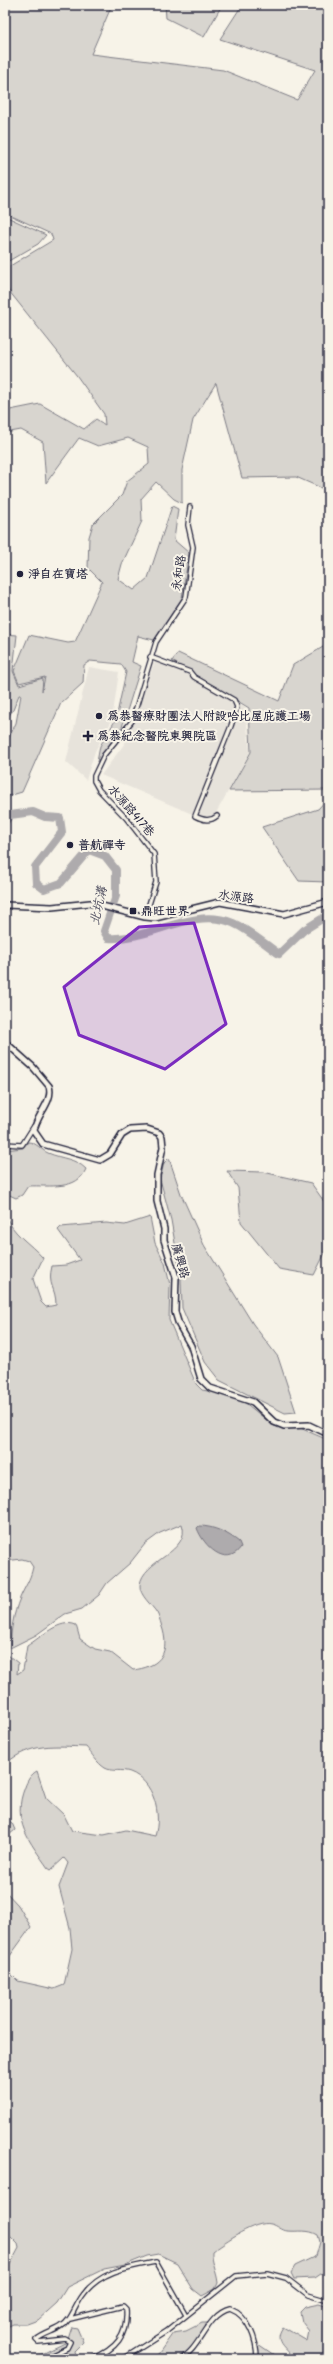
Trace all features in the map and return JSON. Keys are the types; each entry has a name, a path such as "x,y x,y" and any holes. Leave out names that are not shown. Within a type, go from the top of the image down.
{"street":[{"name":"永和路","path":"150,657 156,642 186,597 193,546 188,525 190,507"},
{"path":"150,657 190,672 194,677 234,700 237,707 231,726 195,816 204,820 213,820 217,816"},
{"name":"水源路417巷","path":"145,917 156,882 154,854 126,818 99,790 94,781 104,755 132,721 150,657"},
{"name":"水源路","path":"5,905 52,906 78,903 105,907 155,918 220,902 284,914 328,902"},
{"path":"5,1042 33,1067 49,1086 49,1096 35,1124 22,1145 5,1144"},
{"name":"廣興路","path":"35,1124 34,1131 43,1144 94,1160 100,1160 110,1154 122,1135 130,1130 140,1129 159,1133 163,1142 163,1147 157,1175 157,1201 164,1228 164,1240 176,1277 175,1312 179,1325 191,1346 201,1379 210,1388 258,1405 274,1422 284,1426 309,1425 328,1434"},
{"path":"44,2359 67,2348 70,2342 65,2339 38,2342 36,2340 60,2328 70,2319 84,2294 104,2276 118,2270 156,2262 186,2315"},
{"path":"123,2359 167,2331 236,2276 267,2273 286,2278 308,2295 328,2301"},
{"path":"70,2319 123,2306 126,2309 127,2320 116,2346 92,2359"},
{"path":"180,2359 190,2352 220,2312 230,2310 236,2311 246,2320 256,2345 257,2359"}],"highlighted area":[{"path":"194,923 226,1024 165,1069 79,1035 64,987 139,927"}],"shaded area":[{"path":"5,5 112,5 91,54 223,70 297,100 315,70 220,39 242,5 328,5 328,491 296,477 242,478 216,383 193,420 182,470 182,503 174,499 156,482 141,499 142,521 122,564 118,579 134,590 148,578 172,506 178,509 174,540 189,553 182,598 154,640 138,636 132,662 141,666 122,727 97,762 100,746 116,719 126,672 121,664 90,661 84,665 83,683 61,703 22,792 5,797 5,746 16,723 21,695 19,695 13,710 5,721 5,634 17,635 13,671 19,685 43,678 42,691 45,677 19,683 14,671 29,635 68,643 75,642 102,582 88,568 89,537 93,524 122,495 127,481 149,464 148,447 128,438 98,446 79,438 46,483 43,442 21,430 5,433 5,411 40,404 84,429 96,419 105,425 104,414 77,376 5,286 5,269 53,240 51,234 5,213"},
{"path":"165,5 222,5 204,37 166,18"},
{"path":"5,216 46,235 38,244 5,263"},
{"path":"328,532 328,584 324,579"},
{"path":"328,644 328,790 229,791 251,752 249,708 172,661 178,653 279,701 293,665"},
{"path":"157,655 245,708 250,752 211,822 101,775 125,743"},
{"name":"為恭紀念醫院東興院區","path":"89,667 119,672 112,720 95,751 86,780 66,762"},
{"path":"328,798 328,843 326,845 327,882 299,881 262,827 318,809"},
{"path":"328,1084 328,1126 325,1123"},
{"path":"28,1142 34,1143 45,1152 82,1165 86,1169 82,1176 69,1184 54,1186 28,1186 22,1195 16,1198 5,1193 5,1150 23,1148"},
{"path":"169,1158 181,1194 204,1245 253,1324 278,1357 296,1412 285,1413 219,1380 205,1362 182,1308 181,1278 171,1220 160,1179 164,1163"},
{"path":"227,1171 263,1172 311,1183 328,1207 328,1247 314,1275 279,1269 241,1222 238,1188"},
{"path":"5,1214 8,1221 17,1233 43,1258 33,1279 41,1302 46,1307 56,1305 55,1294 51,1282 52,1266 66,1265 80,1260 58,1230 61,1227 106,1223 125,1225 150,1217 155,1243 165,1263 170,1285 169,1320 196,1384 202,1390 224,1394 243,1401 274,1426 300,1428 328,1440 328,2269 315,2278 294,2279 291,2273 295,2266 316,2256 320,2242 318,2235 307,2231 286,2231 271,2224 257,2225 224,2242 212,2251 212,2259 218,2283 215,2289 202,2296 193,2289 177,2263 158,2254 147,2256 125,2265 104,2269 67,2287 57,2303 38,2320 27,2324 13,2324 5,2328 5,2274 19,2248 18,2244 5,2231 5,1891 18,1905 31,1927 7,1960 7,1970 18,1981 54,1989 64,1985 72,1949 70,1928 59,1887 68,1863 64,1858 51,1870 48,1868 24,1830 21,1821 21,1799 28,1780 37,1771 46,1798 64,1815 72,1831 104,1835 126,1830 155,1836 157,1818 154,1799 150,1790 138,1776 130,1772 105,1768 97,1761 86,1747 43,1747 24,1752 5,1764 5,1657 9,1656 18,1663 17,1674 23,1670 27,1646 57,1626 70,1624 76,1625 80,1639 95,1649 110,1652 133,1670 155,1663 160,1659 163,1653 165,1639 158,1615 144,1596 140,1589 140,1585 143,1576 149,1569 174,1549 180,1542 183,1534 182,1524 160,1533 145,1544 130,1563 107,1583 99,1595 82,1609 65,1614 36,1635 10,1648 14,1617 33,1567 29,1561 22,1559 5,1561"},
{"path":"199,1526 210,1527 225,1533 239,1542 241,1547 229,1556 216,1552 200,1535 197,1528"},
{"path":"5,1818 12,1823 15,1830 9,1835 5,1832"},
{"path":"319,2304 328,2307 328,2359 292,2359 291,2355 280,2342 280,2333 283,2327 307,2341 309,2331 302,2322 300,2312 305,2307"},
{"path":"202,2323 209,2323 206,2333 189,2354 187,2359 152,2359 159,2353 173,2333 186,2331"},
{"path":"72,2327 77,2328 83,2342 74,2351 76,2359 24,2359 42,2354 67,2342"},
{"path":"258,2344 280,2359 259,2359 256,2346"},
{"path":"220,2355 231,2355 233,2359 211,2359"}],"waterway":[{"name":"北坑溝","path":"5,822 10,815 33,812 45,817 60,818 62,832 35,867 36,883 44,889 61,883 89,850 105,856 116,870 116,896 104,931 108,938 124,938 140,935 186,921 217,919 239,926 279,954 304,930 328,915"}],"place":[{"name":"淨自在寶塔","path":"20,574"},
{"name":"為恭醫療財團法人附設哈比屋庇護工場","path":"99,716"},
{"name":"為恭紀念醫院東興院區","path":"88,736"},
{"name":"普航禪寺","path":"70,845"},
{"name":"鼎旺世界","path":"133,911"}]}
